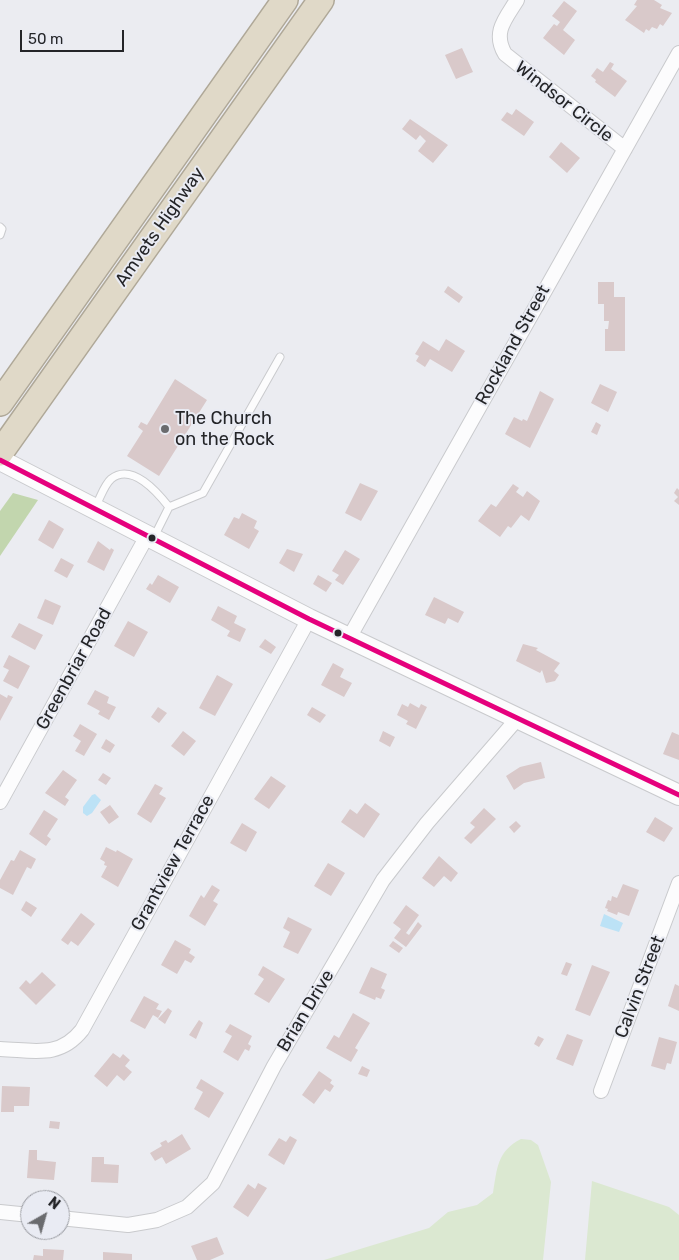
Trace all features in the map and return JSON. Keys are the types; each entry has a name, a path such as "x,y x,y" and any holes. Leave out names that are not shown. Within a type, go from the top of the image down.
{"highway":[{"name":"Amvets Highway","path":"0,403 285,0"},
{"name":"Amvets Highway","path":"0,453 321,0"}],"main road":[{"path":"0,460 309,619 679,795"}],"street":[{"name":"Windsor Circle","path":"517,0 499,30 499,41 505,54 625,149"},
{"name":"Rockland Street","path":"349,638 679,53"},
{"name":"Greenbriar Road","path":"0,802 150,538"},
{"name":"Grantview Terrace","path":"0,1049 46,1052 58,1050 82,1030 309,619"},
{"name":"Brian Drive","path":"70,1219 128,1225 158,1220 187,1207 214,1183 274,1066 383,880 428,823 517,719"},
{"name":"Calvin Street","path":"601,1091 679,883"},
{"path":"0,1212 20,1214"}],"lane":[{"path":"0,227 2,229 0,234"},
{"path":"150,538 169,507 203,493 280,357"},
{"path":"94,509 110,480 120,475 136,477 155,488 169,507"}],"green space":[{"path":"13,493 38,500 0,556 0,511"},
{"path":"521,1139 531,1140 538,1145 551,1182 543,1260 324,1260 429,1228 448,1212 477,1205 493,1193 497,1169 503,1155 507,1149"},
{"path":"592,1181 669,1207 679,1215 679,1260 585,1260"}],"water":[{"path":"95,794 101,800 92,813 87,816 83,813 83,807 92,795"},
{"path":"604,914 623,923 619,932 600,926"}],"building":[{"path":"637,0 654,0 662,5 660,8 672,13 663,26 660,24 657,29 652,27 649,31 646,29 644,33 625,20 637,6 634,5"},
{"path":"564,1 577,11 563,30 575,40 564,55 543,38 554,24 557,26 560,22 552,16"},
{"path":"462,48 473,72 456,79 445,55"},
{"path":"610,62 614,64 611,69 627,81 615,97 595,82 596,80 591,76 597,68 603,72"},
{"path":"516,109 534,122 524,136 501,120 507,112 512,115"},
{"path":"410,119 448,145 433,163 418,151 426,141 420,135 416,140 402,129"},
{"path":"561,142 580,158 567,173 549,157"},
{"path":"598,282 614,282 614,297 625,297 625,351 605,351 605,329 608,329 609,321 604,321 604,304 598,304"},
{"path":"448,286 463,297 459,303 444,292"},
{"path":"446,339 465,351 452,372 430,359 425,367 416,361 419,356 415,354 423,341 439,351"},
{"name":"The Church on the Rock","path":"175,379 207,400 159,476 127,456 143,431 138,427 141,422 147,425"},
{"path":"600,384 617,392 608,412 591,403"},
{"path":"540,391 554,399 530,448 505,434 514,417 527,421"},
{"path":"596,422 601,425 597,435 591,432"},
{"path":"360,483 378,491 361,521 345,513"},
{"path":"513,484 519,488 516,492 523,497 527,491 540,501 529,521 521,515 511,528 508,526 500,537 478,521 491,504 496,507"},
{"path":"677,488 679,490 679,505 674,501 678,497 674,493"},
{"path":"242,513 257,521 254,528 259,531 249,549 224,535 234,517 239,519"},
{"path":"49,520 64,529 53,549 38,540"},
{"path":"98,541 110,550 111,548 114,550 104,571 87,562"},
{"path":"287,549 303,554 294,572 279,563"},
{"path":"345,550 360,559 343,585 335,580 339,575 332,571"},
{"path":"61,558 74,565 67,578 54,571"},
{"path":"158,575 179,587 170,603 146,589 150,583 152,585"},
{"path":"318,575 332,583 326,592 313,584"},
{"path":"434,597 464,612 458,623 448,618 445,624 425,615"},
{"path":"45,599 61,606 53,625 37,618"},
{"path":"218,606 237,616 234,623 246,629 240,642 227,636 230,631 211,620"},
{"path":"128,621 148,632 134,657 114,646"},
{"path":"19,623 43,635 35,650 11,637"},
{"path":"265,639 276,647 271,654 259,647"},
{"path":"523,644 538,648 536,650 560,663 554,671 559,675 555,681 546,683 542,670 540,673 516,661"},
{"path":"9,655 30,666 18,689 3,681 9,670 3,667"},
{"path":"333,663 344,669 340,677 352,683 344,697 321,685"},
{"path":"217,675 233,684 215,716 199,708"},
{"path":"95,690 109,697 107,703 116,707 109,720 98,714 100,711 87,704"},
{"path":"0,694 7,698 8,695 13,697 0,721"},
{"path":"410,703 419,708 421,704 427,707 416,729 406,724 408,721 397,715 402,704 408,707"},
{"path":"158,707 167,713 159,723 151,717"},
{"path":"312,707 326,715 320,723 307,715"},
{"path":"80,724 97,734 84,756 75,751 81,741 73,736"},
{"path":"183,731 196,741 184,756 171,746"},
{"path":"383,731 395,737 390,747 379,741"},
{"path":"672,732 679,735 679,760 663,754"},
{"path":"106,739 115,745 110,753 101,748"},
{"path":"541,762 545,778 524,783 514,790 506,776 520,767"},
{"path":"63,770 77,780 65,797 69,800 65,806 45,793"},
{"path":"103,773 111,778 106,785 98,780"},
{"path":"271,776 286,786 269,809 254,799"},
{"path":"155,784 163,788 159,794 166,798 151,823 137,814"},
{"path":"365,803 380,814 364,838 341,822 350,809 357,814"},
{"path":"110,805 119,817 109,824 100,812"},
{"path":"484,808 496,819 471,844 464,838 475,827 470,823"},
{"path":"44,810 58,819 47,836 51,839 46,846 29,834"},
{"path":"655,817 673,828 664,842 646,832"},
{"path":"516,821 521,826 514,833 509,827"},
{"path":"242,823 257,832 246,852 230,843"},
{"path":"106,847 116,852 117,850 133,859 118,887 101,877 107,866 100,859"},
{"path":"20,850 36,859 31,869 27,867 13,895 0,888 0,880 11,860 14,861"},
{"path":"439,856 458,873 451,882 444,876 434,887 422,878"},
{"path":"328,863 345,873 331,896 314,886"},
{"path":"623,884 639,890 629,916 618,912 617,915 607,911 608,909 605,908 608,900 611,901 612,896 617,898"},
{"path":"212,885 220,890 213,901 218,904 205,926 189,916 201,895 204,898"},
{"path":"26,901 37,908 31,917 21,910"},
{"path":"406,905 419,915 406,933 409,935 418,922 422,926 406,947 394,938 401,929 393,923"},
{"path":"81,913 95,924 78,946 71,941 68,945 61,940"},
{"path":"288,917 312,929 298,954 283,947 290,932 283,928"},
{"path":"175,940 191,949 189,953 195,957 191,963 185,960 177,974 161,965"},
{"path":"393,941 403,948 399,953 389,946"},
{"path":"566,962 572,964 567,976 561,974"},
{"path":"592,965 610,972 590,1016 575,1010"},
{"path":"263,966 285,979 269,1003 254,994 264,979 258,975"},
{"path":"371,967 387,974 381,988 385,990 381,999 376,997 375,1000 359,993"},
{"path":"42,972 56,985 36,1005 19,988 26,980 30,984"},
{"path":"675,984 679,986 679,1011 668,1006"},
{"path":"144,996 159,1004 156,1009 162,1011 158,1018 153,1015 145,1029 130,1021"},
{"path":"168,1008 172,1011 165,1024 158,1019"},
{"path":"353,1013 370,1023 355,1048 358,1050 351,1062 326,1048 334,1035 339,1038"},
{"path":"199,1020 203,1023 196,1039 189,1035"},
{"path":"230,1024 252,1036 248,1044 251,1046 249,1051 245,1049 238,1061 223,1052 232,1036 225,1032"},
{"path":"567,1034 583,1040 573,1066 556,1059"},
{"path":"538,1036 544,1039 539,1047 534,1044"},
{"path":"659,1037 677,1042 671,1064 667,1063 665,1070 651,1066"},
{"path":"113,1053 120,1058 123,1054 130,1060 125,1066 132,1072 124,1081 117,1075 107,1087 94,1076"},
{"path":"362,1066 370,1070 367,1077 358,1074"},
{"path":"319,1071 332,1080 330,1083 334,1086 330,1092 325,1089 314,1104 302,1095"},
{"path":"201,1079 224,1093 209,1118 194,1109 203,1092 196,1088"},
{"path":"2,1086 30,1087 29,1106 14,1106 14,1112 1,1112"},
{"path":"50,1121 60,1122 59,1129 49,1128"},
{"path":"182,1134 191,1149 166,1164 162,1157 155,1161 150,1153 162,1146 160,1143 166,1140 168,1143"},
{"path":"290,1136 297,1140 284,1165 268,1155 279,1138 286,1142"},
{"path":"29,1150 37,1150 37,1160 56,1162 54,1180 27,1178"},
{"path":"92,1157 104,1157 104,1164 119,1165 118,1183 91,1182"},
{"path":"258,1183 267,1188 248,1217 233,1207 248,1184 255,1189"},
{"path":"217,1237 224,1254 210,1260 197,1260 191,1246"},
{"path":"43,1249 64,1250 63,1260 33,1260 34,1255 43,1256"},
{"path":"103,1252 132,1254 132,1260 103,1260"}],"transit line":[{"path":"0,460 309,619 679,795"}],"place":[{"name":"The Church on the Rock","path":"165,429"}]}
